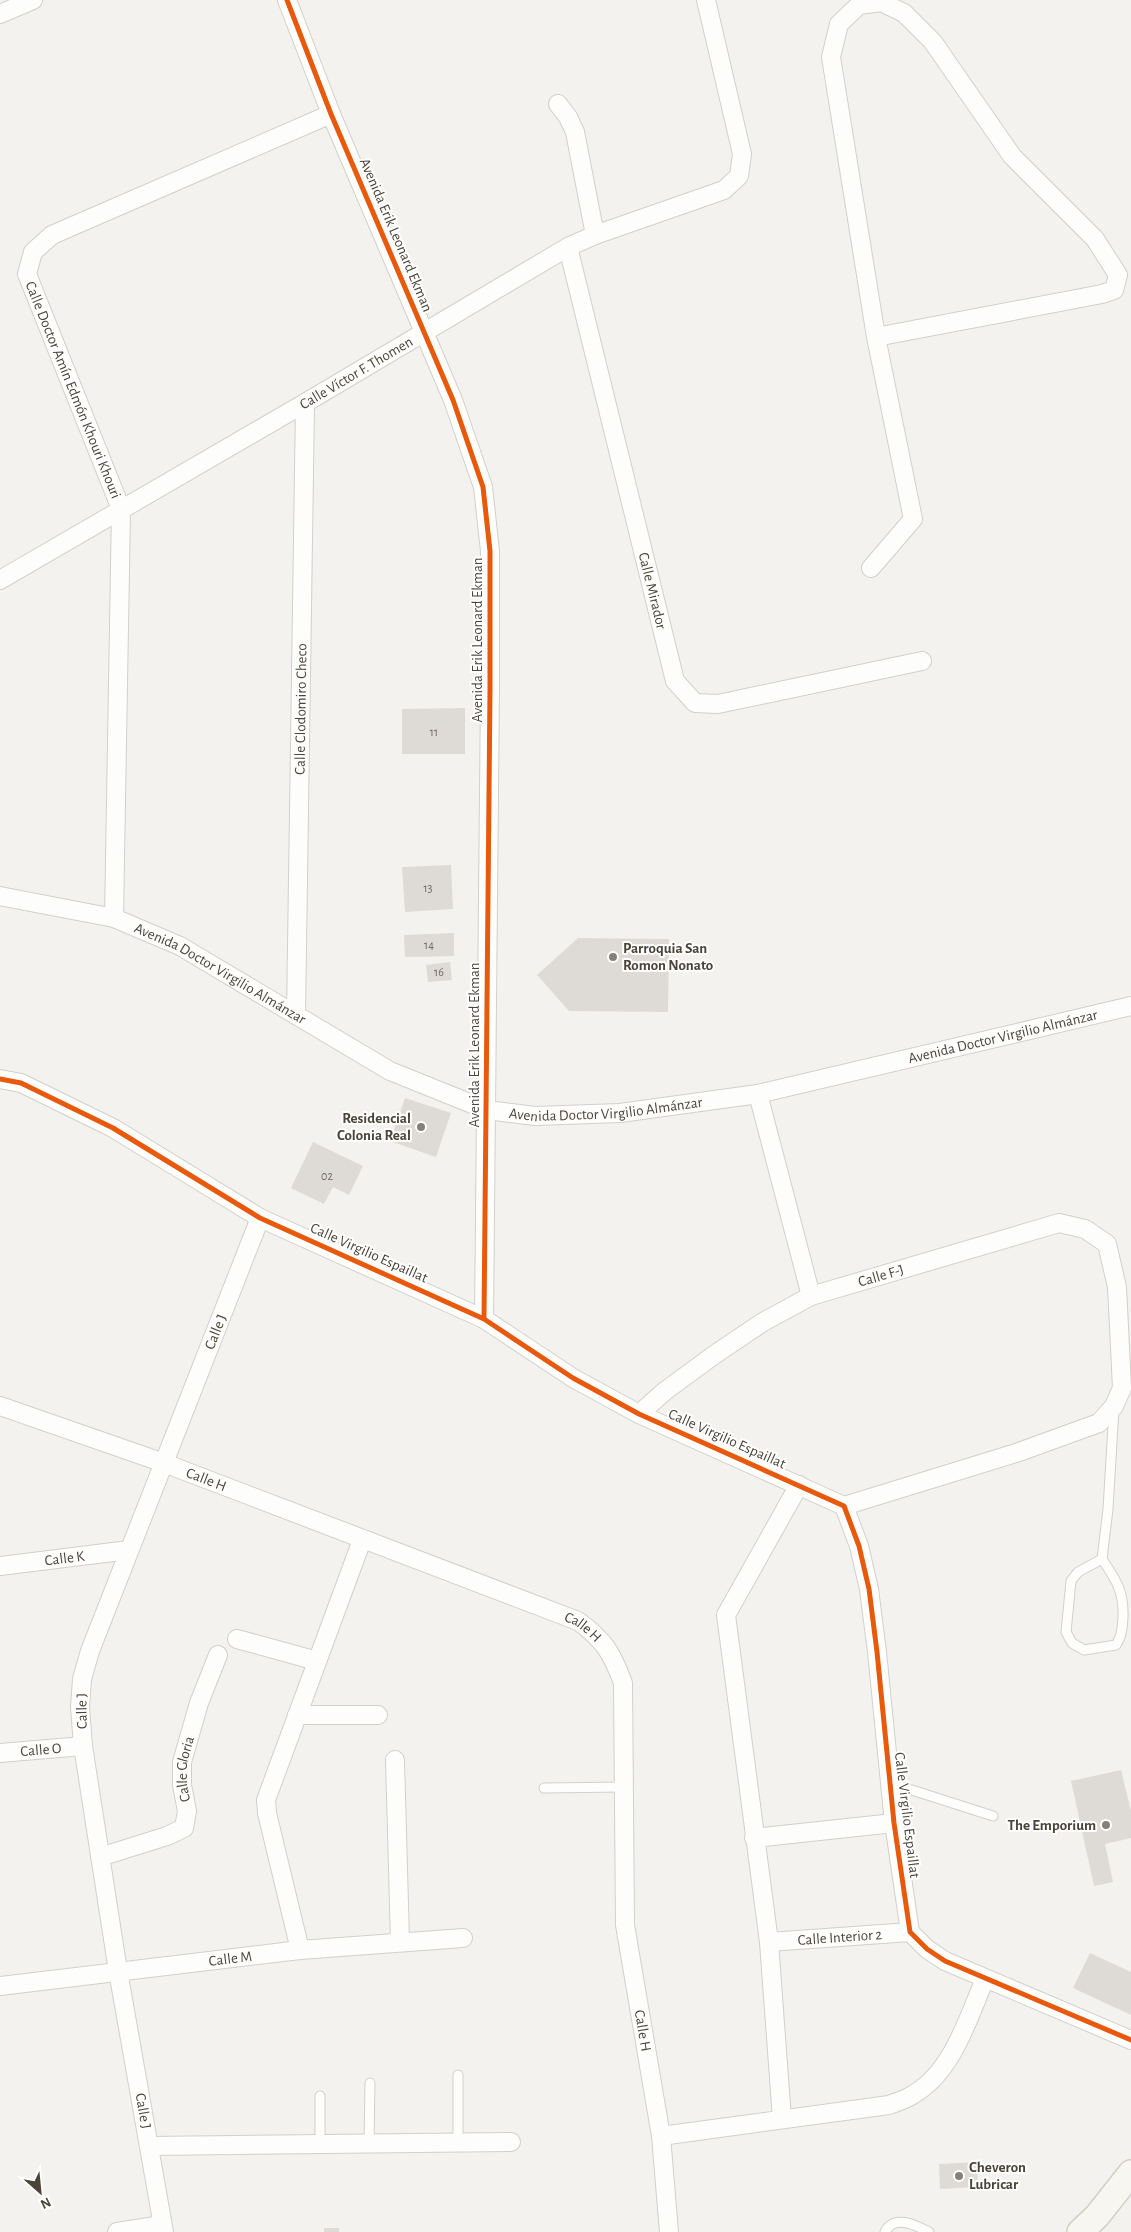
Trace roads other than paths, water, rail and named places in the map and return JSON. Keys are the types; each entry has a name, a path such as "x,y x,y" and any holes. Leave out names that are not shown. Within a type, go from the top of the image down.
{"main road":[{"path":"1080,2232 1097,2216 1131,2172"}],"street":[{"path":"0,14 33,0"},
{"name":"Avenida Erik Leonard Ekman","path":"287,0 331,114 453,400 481,480 490,551 484,1319"},
{"name":"Calle Víctor F. Thomen","path":"0,580 305,403 568,247 595,235 724,190 739,176 742,154 706,0"},
{"path":"871,568 914,518 876,337 831,57 839,24 859,3 881,2 904,13 933,42 1012,156 1095,239 1118,275 1114,290 1102,294 876,337"},
{"path":"558,104 568,117 575,132 595,235"},
{"name":"Calle Doctor Amín Edmón Khouri Khouri","path":"114,918 121,509 27,274 33,252 52,235 331,114"},
{"name":"Calle Mirador","path":"568,247 675,681 695,703 718,704 922,661"},
{"name":"Calle Clodomiro Checo","path":"296,1015 305,403"},
{"name":"Avenida Doctor Virgilio Almánzar","path":"0,896 114,918 180,946 390,1072 487,1110 535,1116 620,1113 758,1094 1131,1006"},
{"name":"Calle Virgilio Espaillat","path":"0,1079 21,1083 112,1128 260,1218 484,1319 572,1378 639,1414 844,1506 860,1546 869,1589 894,1823 910,1932"},
{"path":"758,1094 811,1296"},
{"name":"Calle J","path":"163,2228 118,1972 83,1746 80,1707 82,1679 90,1651 260,1218"},
{"name":"Calle F-J","path":"639,1414 665,1391 714,1355 763,1322 811,1296 1059,1223 1085,1228 1107,1244 1124,1287 1122,1388 1114,1406"},
{"name":"Calle H","path":"0,1406 164,1463 578,1622 598,1635 615,1660 623,1683 625,1925 661,2136 669,2232"},
{"path":"844,1506 1016,1453 1099,1423 1114,1406"},
{"path":"782,2118 769,1942 726,1614 799,1485"},
{"path":"300,1950 267,1813 266,1800 362,1540"},
{"name":"Calle K","path":"0,1566 129,1550"},
{"path":"237,1639 317,1662"},
{"name":"Calle Gloria","path":"100,1857 167,1836 184,1828 187,1811 182,1785 182,1762 199,1703 218,1655"},
{"path":"297,1715 378,1715"},
{"name":"Calle O","path":"0,1753 83,1746"},
{"path":"395,1760 400,1941"},
{"path":"754,1838 894,1823"},
{"path":"910,1932 927,1950 944,1961 1131,2040"},
{"name":"Calle Interior 2","path":"769,1942 910,1932"},
{"name":"Calle M","path":"0,1986 300,1950 400,1941 462,1938"},
{"path":"661,2136 782,2118 889,2106 915,2094 937,2075 950,2056 985,1979"},
{"path":"150,2146 512,2142"},
{"path":"117,2232 163,2228"}],"lane":[{"path":"1102,1559 1078,1572 1071,1582 1066,1632 1072,1643 1084,1650 1116,1645 1122,1636 1124,1599 1102,1559 1108,1509 1114,1406"},
{"path":"890,1783 993,1816"},
{"path":"544,1788 624,1787"},
{"path":"458,2075 458,2143"},
{"path":"369,2144 370,2083"},
{"path":"320,2096 320,2144"},
{"path":"885,2232 888,2227 898,2222 912,2224 929,2232"}],"place":[{"name":"Parroquia San Romon Nonato","path":"613,957"},
{"name":"Residencial Colonia Real","path":"421,1127"},
{"name":"The Emporium","path":"1106,1825"},
{"name":"Cheveron Lubricar","path":"959,2176"}]}
